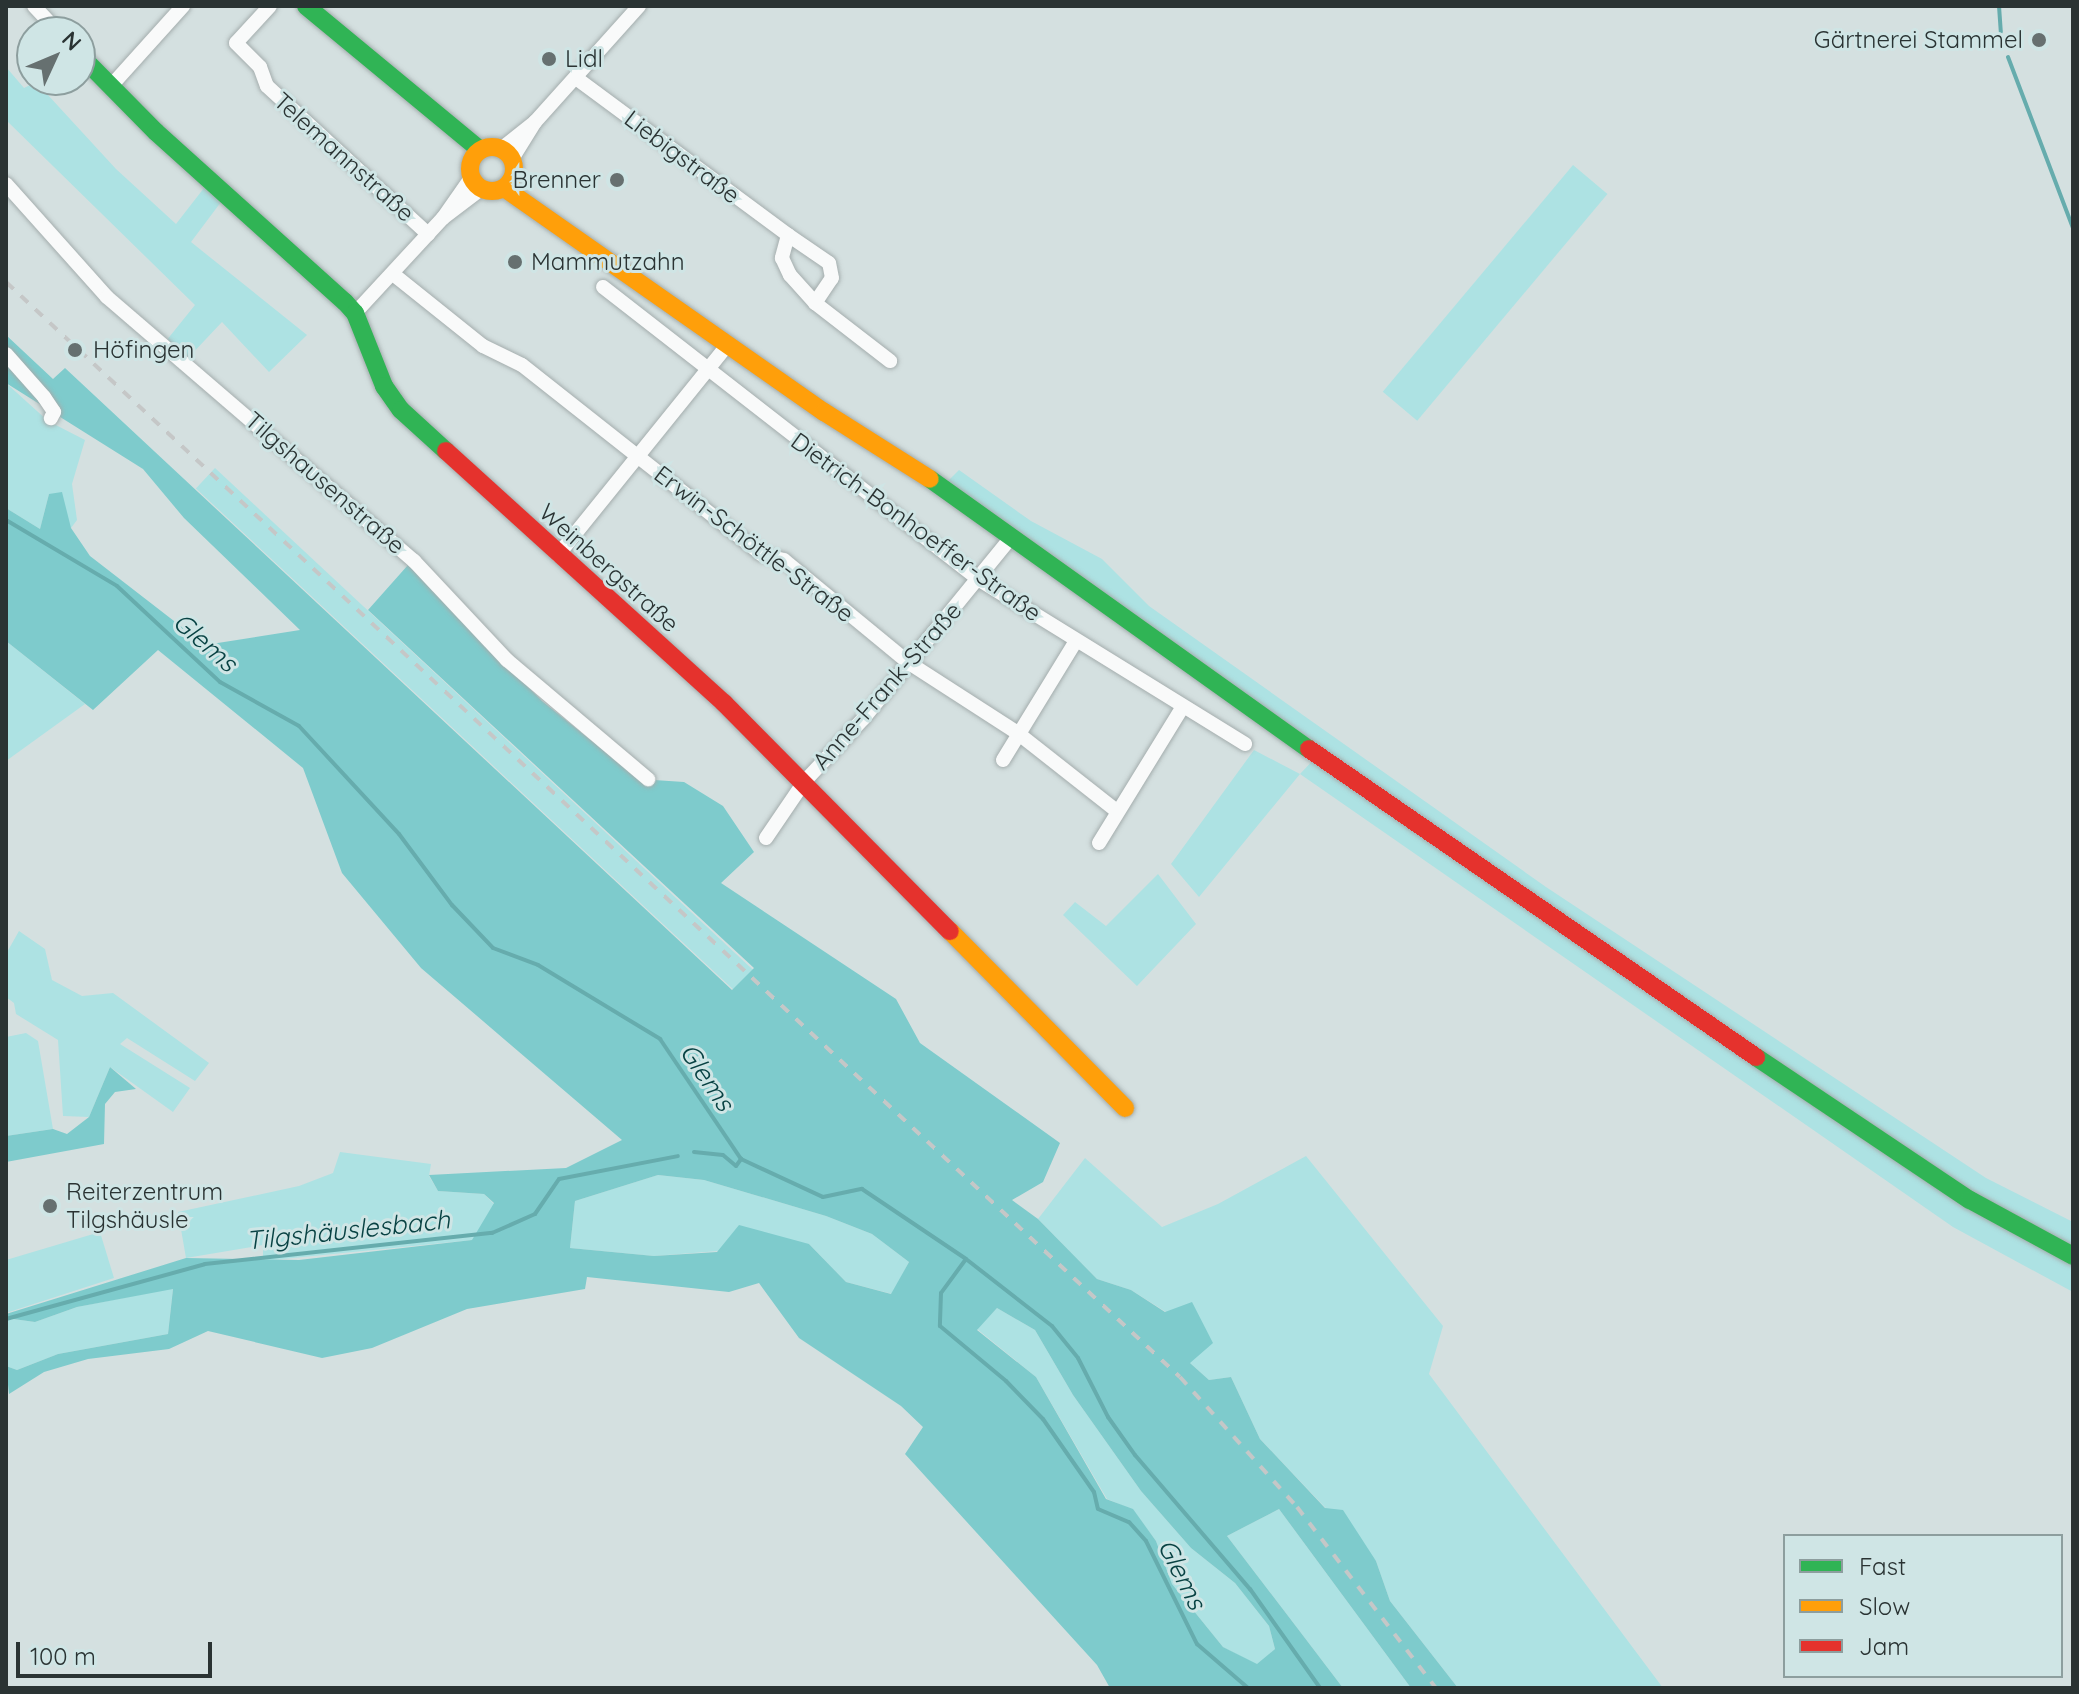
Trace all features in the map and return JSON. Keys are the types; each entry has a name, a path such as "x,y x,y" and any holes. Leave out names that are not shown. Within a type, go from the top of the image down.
{"street":[{"path":"111,86 183,6"},
{"name":"Telemannstraße","path":"270,6 236,43 260,67 267,86 428,234"},
{"path":"306,6 421,105 476,169"},
{"path":"507,168 535,122 639,6"},
{"name":"Weinbergstraße","path":"96,71 355,313 384,386 401,410 804,782 1125,1108"},
{"name":"Liebigstraße","path":"576,78 829,263 832,278 815,303"},
{"path":"476,169 507,168"},
{"path":"476,169 507,168"},
{"path":"507,168 530,208 543,211 728,344 1012,536 1188,665 1860,1129 1970,1200 2073,1256"},
{"path":"355,313 443,218 476,169"},
{"name":"Tilgshausenstraße","path":"6,184 107,297 414,561 507,660 648,779"},
{"path":"788,235 782,258 790,275 815,303 890,361"},
{"name":"Erwin-Schöttle-Straße","path":"393,274 483,346 522,365 761,554 784,560 909,663 1019,734 1117,811"},
{"name":"Dietrich-Bonhoeffer-Straße","path":"603,287 978,579 1182,708 1245,744"},
{"path":"558,555 728,344"},
{"path":"6,354 44,397 54,412 51,418"},
{"name":"Anne-Frank-Straße","path":"766,838 804,782 909,663 1012,536"},
{"path":"1003,760 1076,641"},
{"path":"1099,843 1182,708"}],"shaded area":[{"path":"6,67 16,79 16,96 49,96 116,169 176,224 204,188 221,202 191,242 307,335 269,372 222,322 189,357 166,341 195,305 6,120"},
{"path":"1573,165 1607,194 1417,421 1383,392"},
{"path":"6,335 53,379 65,368 732,990 754,968 368,610 408,565 542,701 639,779 684,782 723,806 754,852 721,883 896,999 920,1043 1060,1143 1043,1182 1012,1200 1038,1219 1097,1279 1131,1290 1165,1312 1192,1302 1213,1343 1190,1363 1209,1380 1231,1377 1260,1439 1325,1508 1343,1510 1376,1561 1390,1601 1458,1688 1411,1688 1279,1509 1227,1536 1343,1688 1110,1688 1097,1665 905,1454 923,1427 901,1406 799,1338 759,1283 729,1292 587,1277 585,1289 467,1309 372,1348 322,1358 208,1331 169,1349 88,1359 44,1372 9,1394 6,1366 17,1370 58,1354 168,1334 173,1289 77,1307 35,1322 6,1318 6,1314 186,1258 299,1260 472,1240 494,1203 484,1194 438,1191 429,1175 566,1168 622,1140 421,968 342,873 303,768 158,650 93,710 6,641 6,508 40,529 49,494 62,492 71,528 90,556 205,645 300,630 184,518 143,469 6,383","holes":["658,1175 704,1180 826,1216 872,1234 909,1262 891,1294 846,1282 809,1244 739,1225 717,1252 654,1256 570,1248 575,1201","997,1308 1035,1330 1073,1395 1141,1491 1191,1548 1235,1583 1269,1626 1275,1649 1257,1664 1223,1647 1172,1584 1156,1541 1133,1509 1106,1499 1036,1377 977,1330"]},
{"path":"6,383 48,421 85,440 72,484 77,520 71,528 49,494 40,529 6,508"},
{"path":"215,468 754,971 735,991 196,488"},
{"path":"959,470 1031,521 1102,559 1149,606 1546,887 1986,1178 2073,1222 2073,1292 1953,1227 1300,774 1319,754 942,487"},
{"path":"6,641 85,704 6,761"},
{"path":"1254,750 1300,774 1199,897 1171,864"},
{"path":"1158,874 1196,924 1137,986 1063,915 1075,902 1106,926"},
{"path":"19,931 45,949 52,980 82,996 113,993 209,1063 195,1081 127,1038 120,1044 190,1088 173,1112 110,1067 89,1117 63,1116 58,1040 16,1014 14,1003 6,997 6,954"},
{"path":"26,1033 38,1041 53,1129 6,1136 6,1037"},
{"path":"110,1067 136,1089 115,1092 105,1104 104,1144 6,1162 6,1136 53,1129 67,1134 89,1117"},
{"path":"340,1152 431,1164 429,1176 438,1191 484,1194 494,1204 473,1240 263,1261 263,1245 186,1258 178,1212 299,1186 333,1173"},
{"path":"1306,1156 1443,1326 1429,1374 1663,1688 1458,1688 1390,1601 1376,1561 1260,1439 1231,1377 1209,1380 1189,1362 1166,1312 1131,1290 1097,1279 1038,1219 1085,1158 1162,1227 1218,1204"},
{"path":"658,1175 704,1180 826,1216 872,1234 909,1262 892,1294 846,1282 809,1244 654,1256 570,1248 575,1201"},
{"path":"100,1232 114,1278 6,1313 6,1260"},
{"path":"173,1288 168,1334 58,1354 17,1370 6,1366 6,1318 35,1322 77,1307"},
{"path":"997,1308 1035,1330 1073,1395 1141,1491 1191,1548 1235,1583 1269,1626 1275,1649 1257,1665 1223,1647 1172,1584 1156,1541 1133,1510 1107,1499 1036,1377 977,1329"},
{"path":"1279,1509 1411,1688 1343,1688 1227,1536"}],"waterway":[{"path":"1999,6 2001,32"},
{"path":"2008,57 2073,228"},
{"name":"Glems","path":"6,520 117,586 220,682 299,726 399,834 452,905 493,948 538,965 660,1039 741,1159 823,1197 862,1189 966,1259 941,1293 940,1326 1006,1381 1043,1419 1094,1492 1098,1509 1129,1522 1146,1541 1197,1644 1248,1688"},
{"path":"694,1152 723,1155 736,1166 741,1159"},
{"name":"Tilgshäuslesbach","path":"6,1319 205,1264 492,1233 535,1214 559,1179 678,1156"},
{"path":"966,1259 1052,1326 1078,1358 1108,1417 1135,1455 1250,1589 1320,1688"}],"railway":[{"path":"6,282 1180,1377 1297,1507 1436,1688"}],"traffic: fast":[{"path":"306,6 480,150"},
{"path":"96,71 156,132 345,302 355,313 384,386 401,410 446,451"},
{"path":"930,479 1309,749"},
{"path":"1756,1057 1970,1200 2073,1256"}],"traffic: slow":[{"path":"492,147 508,153 514,169 508,185 492,191 476,185 470,169 476,153 492,147"},
{"path":"504,188 824,412 930,479"},
{"path":"950,931 1125,1108"}],"traffic: jam":[{"path":"446,451 724,703 950,931"},
{"path":"1309,749 1756,1057"}],"place":[{"name":"Gärtnerei Stammel","path":"2039,40"},
{"name":"Lidl","path":"549,59"},
{"name":"Brenner","path":"617,180"},
{"name":"Mammutzahn","path":"515,262"},
{"name":"Höfingen","path":"75,350"},
{"name":"Reiterzentrum Tilgshäusle","path":"50,1206"}]}
